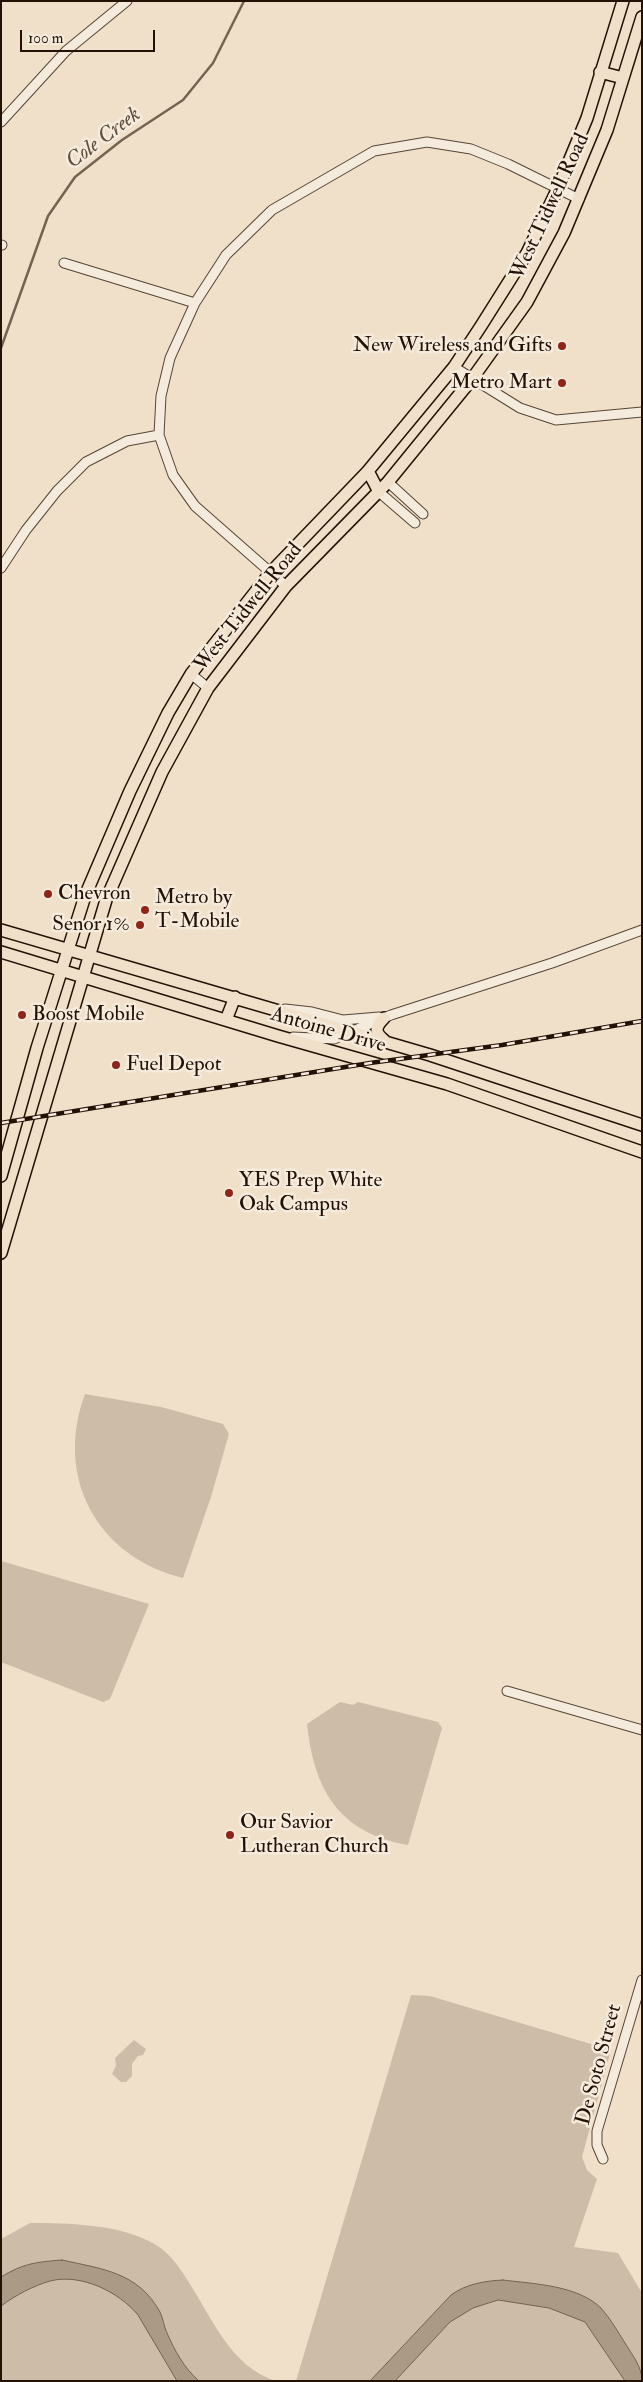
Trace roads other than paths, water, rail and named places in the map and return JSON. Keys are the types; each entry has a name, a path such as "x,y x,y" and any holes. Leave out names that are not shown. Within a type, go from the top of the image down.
{"main road":[{"name":"West Tidwell Road","path":"1,1176 67,948 92,877 168,712 191,674 271,572 368,471 454,367 527,253 558,188 587,118 623,1"},
{"name":"West Tidwell Road","path":"1,1253 4,1236 106,900 162,772 208,688 286,586 388,482 472,379 527,302 564,233 607,130 642,17"},
{"path":"600,72 623,78"},
{"path":"368,471 388,482"},
{"path":"368,471 379,492"},
{"name":"Antoine Drive","path":"1,930 266,1006 642,1125"},
{"name":"Antoine Drive","path":"1,952 278,1036 447,1084 642,1152"},
{"path":"226,1020 235,997"},
{"path":"386,1043 377,1034 376,1025 387,1016"},
{"path":"26,1087 48,1093"}],"street":[{"path":"1,122 66,51 127,1"},
{"path":"286,586 195,506 173,475 158,435 161,396 170,358 195,304 226,256 272,210 374,150 427,142 471,149 579,198"},
{"path":"64,263 195,304"},
{"path":"454,367 520,408 556,420 642,412"},
{"path":"1,568 26,530 57,491 86,462 127,441 158,435"},
{"path":"388,482 423,514"},
{"path":"379,492 415,523"},
{"path":"191,674 208,688"},
{"path":"278,1036 334,1039 387,1016 552,963 642,930"},
{"path":"266,1006 312,1012 343,1020 387,1016"},
{"path":"507,1691 642,1730"},
{"name":"De Soto Street","path":"603,2159 597,2145 597,2131 642,1980"}],"waterway":[{"name":"Cole Creek","path":"1,348 48,216 75,177 122,140 183,100 213,63 244,1"}],"railway":[{"path":"1,1123 370,1063 502,1045 642,1021"}],"place":[{"name":"New Wireless and Gifts","path":"562,346"},
{"name":"Metro Mart","path":"562,383"},
{"name":"Chevron","path":"48,894"},
{"name":"Metro by T-Mobile","path":"145,910"},
{"name":"Senor 1%","path":"140,925"},
{"name":"Boost Mobile","path":"22,1015"},
{"name":"Fuel Depot","path":"116,1065"},
{"name":"YES Prep White Oak Campus","path":"229,1193"},
{"name":"Our Savior Lutheran Church","path":"230,1835"}]}
